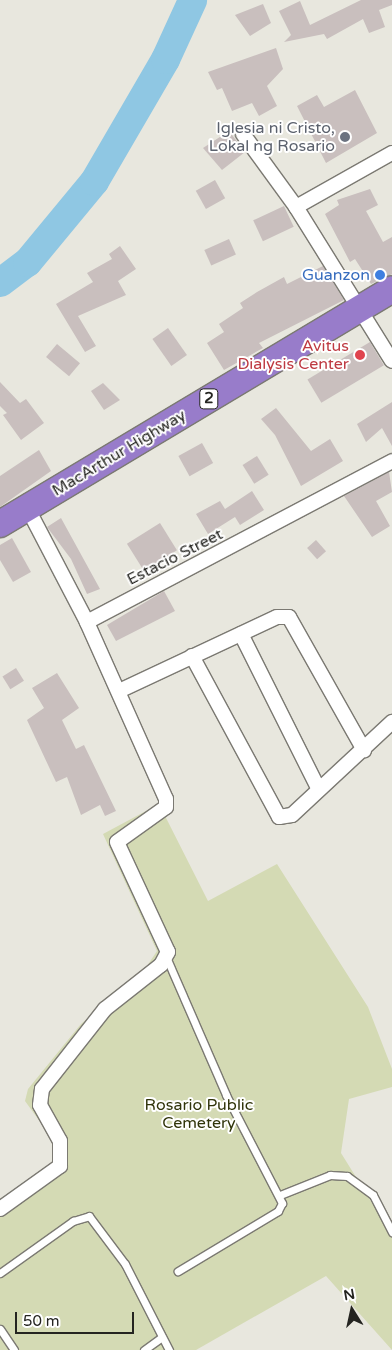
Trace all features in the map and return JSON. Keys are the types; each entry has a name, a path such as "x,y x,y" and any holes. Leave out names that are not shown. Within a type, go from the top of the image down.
{"highway":[{"name":"MacArthur Highway","path":"0,524 392,289"}],"street":[{"path":"243,134 296,207 358,310 392,361"},
{"path":"296,207 392,153"},
{"name":"Estacio Street","path":"87,622 392,461"},
{"path":"0,1209 60,1166 60,1141 40,1106 42,1089 105,1009 168,959 167,944 118,845 120,835 167,803 87,622 26,508"},
{"path":"119,691 277,617 293,620 364,750"},
{"path":"241,634 319,790"},
{"path":"192,656 274,815 292,815 392,722"}],"lane":[{"path":"168,959 226,1095 280,1195 278,1211 178,1272"},
{"path":"280,1195 330,1176 347,1176 373,1195 392,1232"},
{"path":"0,1273 73,1221 89,1216 124,1264 169,1350"},
{"path":"0,1329 14,1350"},
{"path":"144,1350 162,1337"}],"green space":[{"name":"Rosario Public Cemetery","path":"159,804 208,901 277,864 368,1007 392,1069 392,1087 349,1099 341,1153 392,1235 392,1350 326,1276 196,1350 0,1350 0,1212 62,1173 56,1144 25,1101 28,1089 81,1024 145,969 157,951 103,834"}],"building":[{"path":"361,0 392,0 392,5 379,10 385,27 369,33 363,19 327,39 324,34 284,42 291,35 279,11 300,1 310,25"},
{"path":"263,4 271,23 250,36 235,15"},
{"path":"276,48 283,69 267,86 277,106 259,116 252,103 232,111 222,88 217,90 208,72"},
{"path":"355,90 377,133 326,163 297,106 317,95 324,107"},
{"path":"229,131 245,152 222,170 203,148"},
{"path":"215,180 225,198 206,209 196,191"},
{"path":"370,189 378,205 366,211 383,242 392,237 392,274 371,284 355,259 350,262 325,214 339,205 337,200"},
{"path":"284,206 294,227 263,241 253,220"},
{"path":"229,239 236,255 211,266 204,250"},
{"path":"120,246 136,269 118,281 126,295 78,316 96,346 85,352 56,304 93,282 87,273 112,259 109,254"},
{"path":"323,266 344,300 259,343 263,348 224,370 207,343 224,332 219,324 243,308 240,303 257,292 284,277 287,284"},
{"path":"168,328 187,355 171,366 152,339"},
{"path":"370,342 384,365 321,403 307,380"},
{"path":"57,344 80,363 69,376 46,357"},
{"path":"0,382 20,403 26,399 44,423 21,440 3,415 7,413 0,406"},
{"path":"103,383 120,400 104,410 91,391"},
{"path":"392,402 392,446 382,428 366,442 357,424"},
{"path":"276,408 311,451 330,439 343,461 301,486 275,435 261,419"},
{"path":"202,443 213,463 190,476 178,456"},
{"path":"39,450 51,471 0,507 0,476"},
{"path":"257,456 269,475 254,484 243,465"},
{"path":"389,472 392,492 376,501 390,526 372,537 344,496"},
{"path":"252,491 264,510 240,525 235,517 208,534 196,514 220,501 225,509"},
{"path":"61,518 100,589 87,594 71,559 47,527"},
{"path":"160,523 177,550 144,571 127,544"},
{"path":"12,538 31,572 13,582 0,560 0,545"},
{"path":"316,540 326,551 317,559 307,548"},
{"path":"164,591 175,611 116,641 107,625"},
{"path":"16,668 24,681 10,689 2,676"},
{"path":"57,673 79,708 62,720 76,749 84,745 116,811 105,816 100,805 81,815 67,777 56,782 27,720 44,708 32,688"}],"waterway":[{"path":"0,282 27,262 94,181 165,59 192,0"}],"place":[{"name":"Iglesia ni Cristo, Lokal ng Rosario","path":"345,137"},
{"name":"Guanzon","path":"380,275"},
{"name":"Avitus Dialysis Center","path":"360,355"}]}
